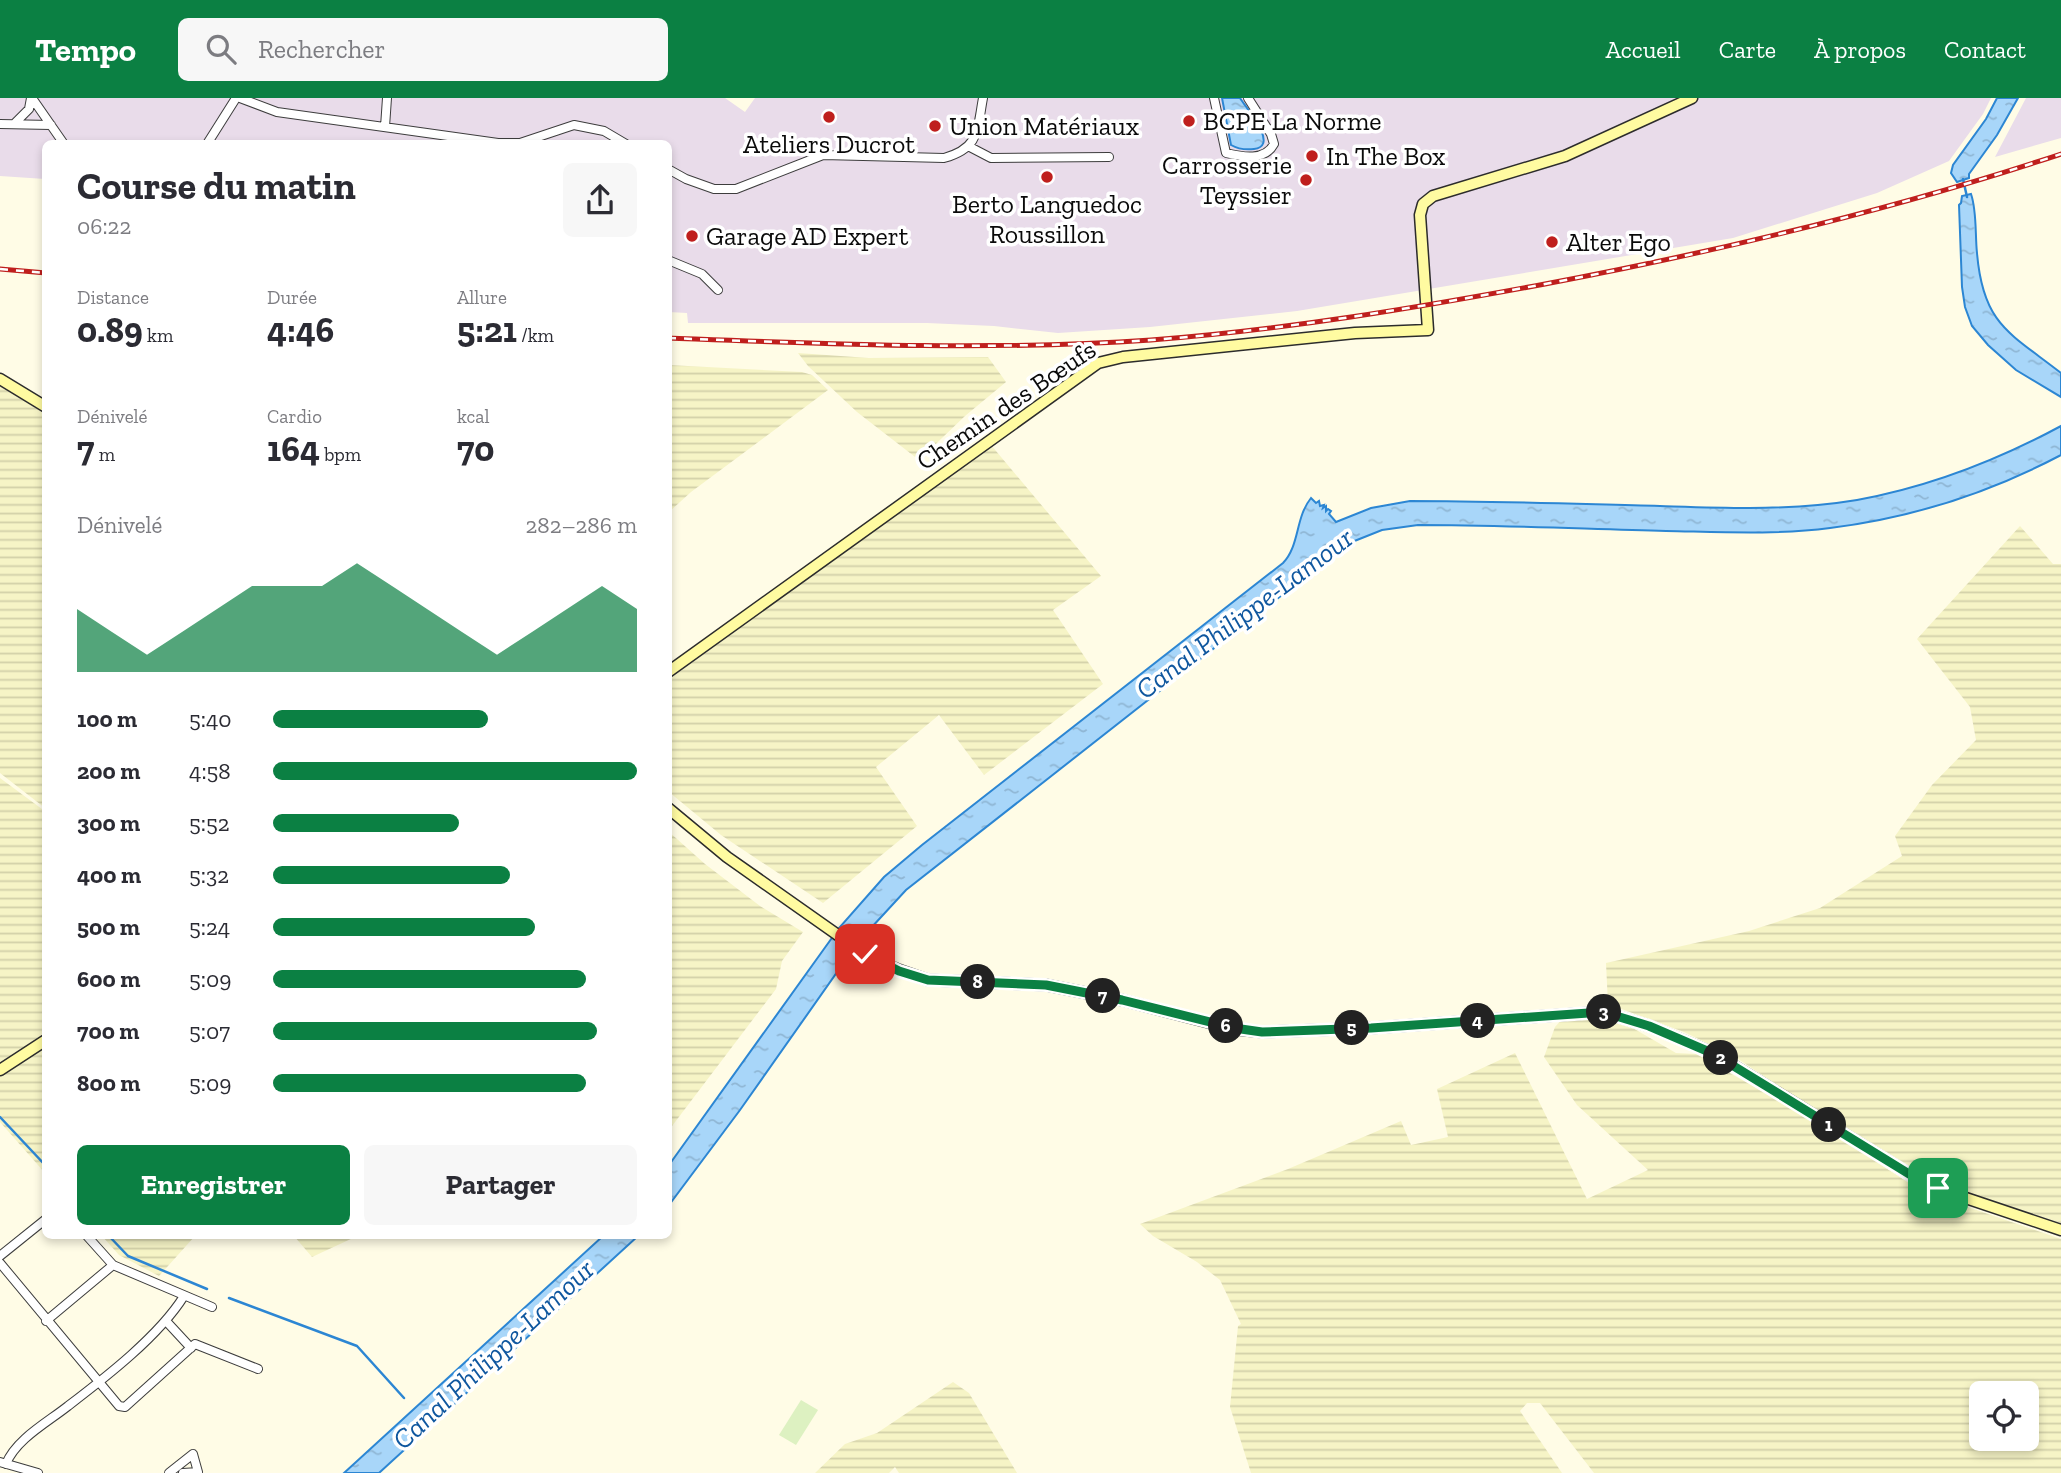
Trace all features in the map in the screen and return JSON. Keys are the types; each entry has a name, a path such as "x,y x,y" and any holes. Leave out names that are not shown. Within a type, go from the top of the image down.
{"street":[{"path":"14,124 29,108 31,98"},
{"path":"31,98 61,140"},
{"path":"210,140 238,98 277,112 477,140"},
{"path":"385,127 387,98"},
{"path":"672,171 714,188 736,189 822,155 944,158 961,153 975,139 983,98"},
{"path":"1214,98 1226,153 1261,156 1271,151 1274,144 1271,134 1248,98"},
{"name":"Chemin des Bœufs","path":"672,669 1098,363 1136,355 1355,333 1428,330 1420,215 1423,204 1433,196 1564,156 1692,98"},
{"path":"0,124 51,125"},
{"path":"529,140 574,125 604,131 619,140"},
{"path":"968,146 991,158 1109,157"},
{"path":"672,262 702,274 718,290"},
{"path":"0,379 42,405"},
{"path":"672,811 727,857 869,957 899,971 928,980 1046,985 1262,1032 1371,1028 1603,1012 1649,1026 1714,1054 1927,1185 2061,1230"},
{"path":"0,1070 42,1043"},
{"path":"0,1256 42,1222"},
{"path":"91,1239 113,1265 212,1307"},
{"path":"0,1264 119,1406 125,1407 195,1343 258,1369"},
{"path":"46,1321 113,1265"},
{"path":"38,1473 3,1463 15,1448 99,1382 166,1321 184,1296"},
{"path":"166,1321 191,1348"},
{"path":"169,1473 193,1454 198,1472 183,1473"}],"shaded area":[{"path":"0,98 725,98 745,112 755,98 1991,98 1983,114 1949,161 1877,193 1733,238 1297,311 1150,327 1058,333 994,326 927,323 688,323 687,313 672,312 672,140 42,140 42,179 0,176"},
{"path":"2026,98 2061,98 2061,138 1995,157"},
{"path":"798,353 869,358 988,357 1006,382 919,460 857,412 808,366"},
{"path":"672,365 802,372 812,375 828,390 691,492 672,509"},
{"path":"0,386 42,412 42,806 0,773"},
{"path":"991,445 1101,576 1053,610 1103,684 984,775 939,715 876,767 917,826 823,903 721,835 672,794 672,677"},
{"path":"2020,526 2053,564 2061,564 2061,1223 1945,1185 1812,1108 1732,1055 1684,1032 1608,1004 1606,963 1749,931 1820,908 1902,856 1895,836 1932,785 1976,740 1970,707 1917,639"},
{"path":"0,778 42,809 42,1039 0,1066"},
{"path":"672,835 760,906 803,932 782,961 776,989 672,1126"},
{"path":"1562,1019 1600,1019 1631,1027 1676,1053 1696,1054 1808,1117 1921,1191 2061,1239 2061,1473 1594,1473 1540,1403 1527,1403 1520,1411 1562,1473 1251,1473 1230,1407 1238,1326 1241,1324 1220,1280 1197,1262 1153,1236 1140,1224 1288,1169 1401,1121 1411,1145 1448,1137 1437,1089 1515,1053 1587,1199 1648,1170 1577,1105 1544,1057 1555,1027"},
{"path":"42,1047 42,1170 0,1122 0,1074"},
{"path":"105,1239 192,1239 159,1276 119,1255"},
{"path":"297,1239 351,1239 312,1257"},
{"path":"953,1382 969,1393 1017,1473 899,1473 895,1467 889,1473 815,1473 845,1444 877,1433"}],"green space":[{"path":"801,1400 818,1410 796,1445 779,1435"}],"water":[{"path":"1222,98 1240,98 1263,134 1264,141 1261,146 1245,149 1231,145"},
{"path":"1997,98 2018,98 1969,178 1957,182 1951,173 1953,165 1986,119"},
{"path":"1971,194 1980,277 1985,296 2002,325 2061,373 2061,397 2016,370 1988,345 1972,326 1962,287 1959,205 1962,196"},
{"name":"Canal Philippe-Lamour","path":"2061,426 2061,455 2034,469 1949,502 1860,524 1789,532 1418,525 1382,530 1347,544 906,890 859,941 672,1201 672,1161 839,928 884,877 1283,563 1292,548 1302,514 1311,498 1316,503 1319,501 1320,506 1324,505 1323,508 1326,506 1326,511 1331,511 1329,514 1336,522 1371,508 1410,501 1783,507 1884,495 1962,471"},
{"name":"Canal Philippe-Lamour","path":"600,1239 635,1239 379,1473 344,1473"}],"waterway":[{"path":"1963,179 1967,197"},
{"path":"0,1117 42,1162"},
{"path":"112,1239 128,1256 207,1289"},
{"name":"Canal Philippe-Lamour","path":"229,1298 357,1346 404,1398"}],"railway":[{"path":"672,338 910,345 1030,345 1151,340 1300,324 1398,310 1676,258 1870,211 2061,154"},
{"path":"0,269 42,273"}],"place":[{"name":"Ateliers Ducrot","path":"829,117"},
{"name":"BCPE La Norme","path":"1189,121"},
{"name":"Union Matériaux","path":"935,126"},
{"name":"In The Box","path":"1312,156"},
{"name":"Berto Languedoc Roussillon","path":"1047,177"},
{"name":"Carrosserie Teyssier","path":"1306,180"},
{"name":"Garage AD Expert","path":"692,236"},
{"name":"Alter Ego","path":"1552,242"}],"route":[{"path":"865,954 899,971 928,980 1046,985 1262,1032 1371,1028 1603,1012 1649,1026 1714,1054 1927,1185 1938,1188"}]}
